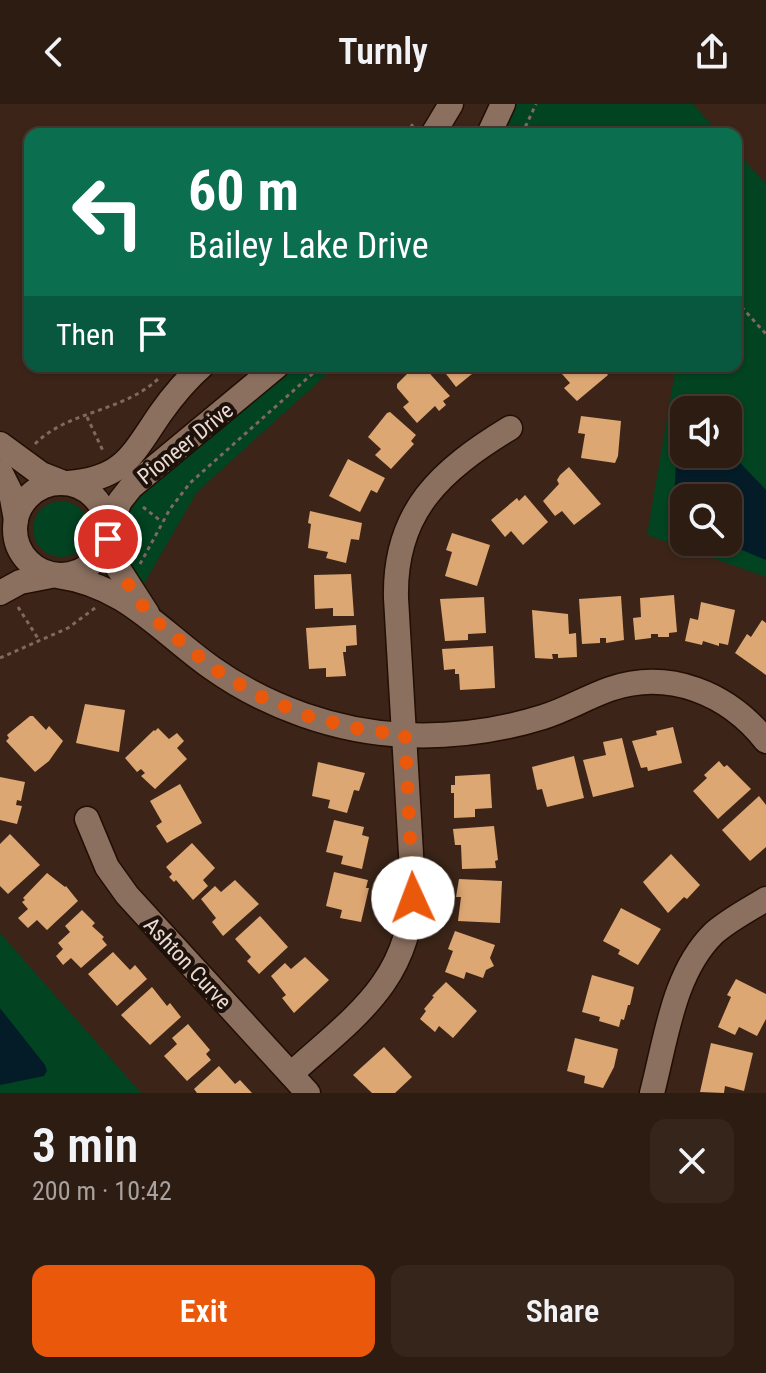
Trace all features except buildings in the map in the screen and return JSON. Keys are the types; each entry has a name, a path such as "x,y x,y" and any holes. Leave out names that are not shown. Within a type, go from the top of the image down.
{"street":[{"path":"437,128 451,104"},
{"path":"492,128 503,104"},
{"name":"Pioneer Drive","path":"65,483 103,476 125,463 165,406 196,372"},
{"name":"Pioneer Drive","path":"107,533 120,501 140,479 270,372"},
{"path":"291,1074 376,995 393,971 405,946 413,888 396,588 399,556 416,510 437,481 467,455 510,428"},
{"path":"0,444 41,474 81,487 97,500 106,517 107,533 118,568 149,615"},
{"path":"0,471 11,493 16,541 24,558 38,570 94,585 149,615 214,669 269,700 342,725 405,735 452,734 504,727 543,717 618,687 663,682 691,687 729,705 748,719 766,741"},
{"path":"0,547 22,505 32,493 46,485 65,483"},
{"path":"3,591 20,582 77,573 92,564 103,550 107,533"},
{"name":"Ashton Curve","path":"87,819 107,867 127,895 308,1093"},
{"path":"652,1093 679,992 691,963 706,942 724,925 766,899"}],"path":[{"path":"525,128 536,104"},
{"path":"410,128 419,113"},
{"path":"742,308 766,334"},
{"path":"137,568 170,509 190,483 314,372"},
{"path":"33,448 42,438 63,426 136,396 166,373"},
{"path":"3,591 39,640"},
{"path":"0,658 76,623 100,603"}],"green space":[{"path":"513,104 693,104 715,128 502,128"},
{"path":"742,158 766,184 766,577 706,556 742,556 742,484 670,484 670,543 647,535 670,401 670,468 742,468 742,396 671,396 675,372 742,372"},
{"path":"285,372 329,372 197,492 142,587 126,558 120,534 123,518 136,496"},
{"path":"61,501 81,509 89,529 81,549 61,557 41,549 33,529 41,509"},
{"path":"0,933 141,1093 0,1093"}],"water":[{"path":"742,465 766,490 766,560 742,550 742,484 675,484 676,468 742,468"},
{"path":"0,1008 45,1065 47,1071 44,1076 0,1085"}],"route":[{"path":"108,539 120,572 149,615 185,648 235,683 308,716 360,729 405,735 413,898"}]}
